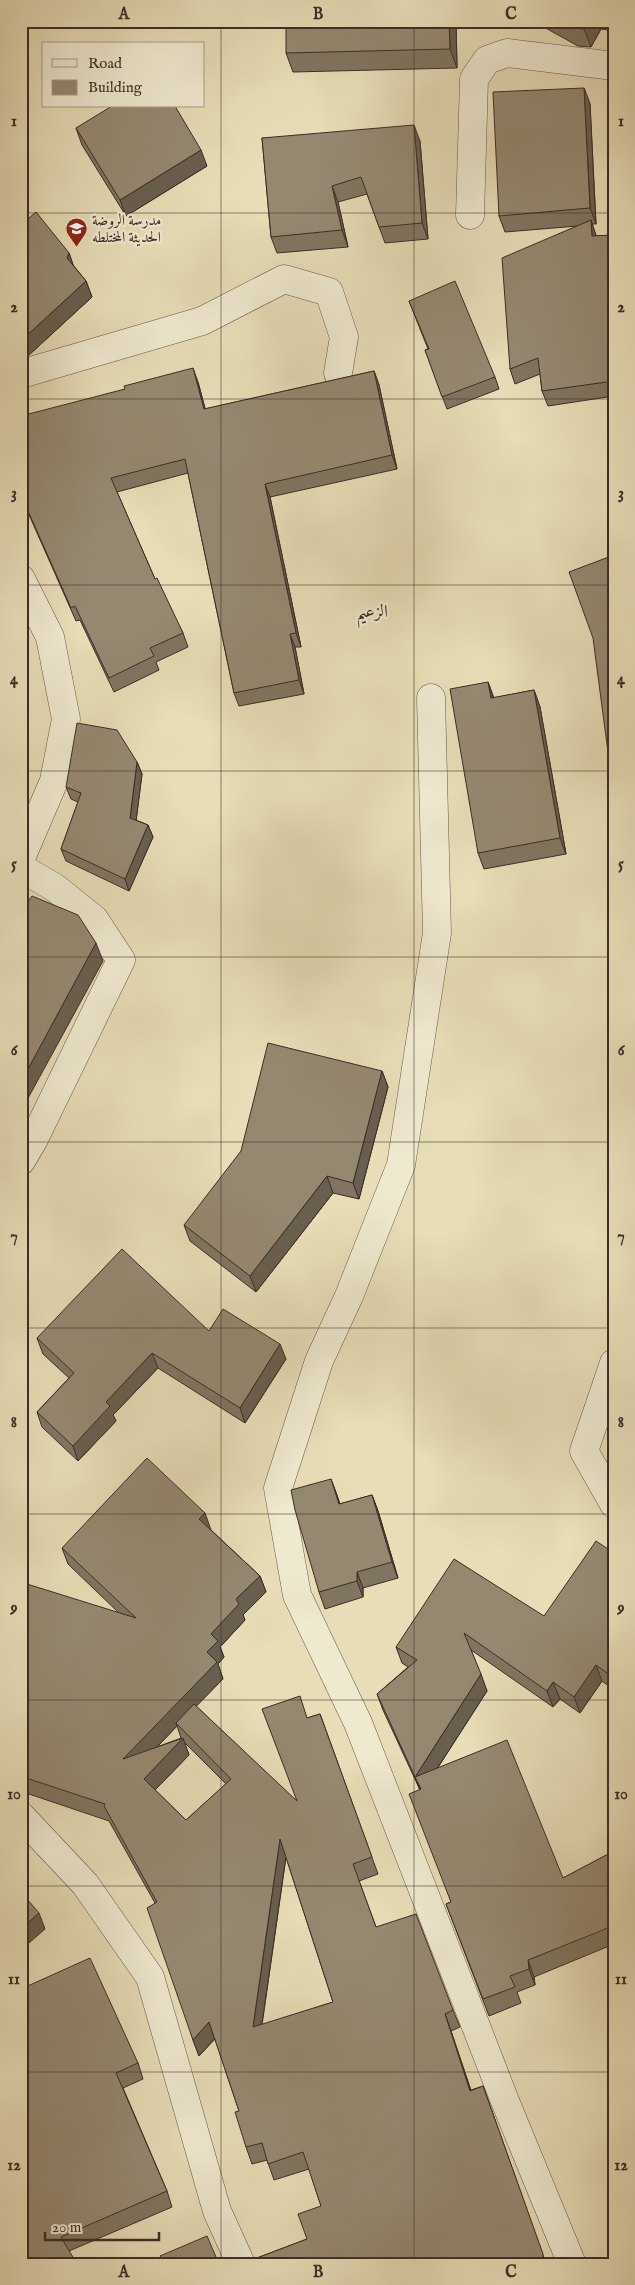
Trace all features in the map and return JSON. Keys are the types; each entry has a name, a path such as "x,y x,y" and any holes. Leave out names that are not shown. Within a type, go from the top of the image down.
{"street":[{"path":"470,215 474,79 487,60 508,53 614,66"},
{"path":"21,374 202,321 284,278 329,292 344,337 338,373"},
{"path":"21,578 50,637 66,720 54,781 21,858"},
{"path":"431,698 438,933 401,1165 348,1296 319,1361 278,1488 297,1595 358,1723 505,2101 572,2264"},
{"path":"21,868 54,887 94,918 120,960 34,1139 21,1161"},
{"path":"614,1363 584,1451 614,1504"},
{"path":"21,1816 85,1884 150,1977 217,2211 241,2264"}],"building":[{"path":"286,21 449,21 450,49 286,53"},
{"path":"560,21 589,21 584,29 571,28"},
{"path":"584,88 590,208 499,216 493,92"},
{"path":"109,108 176,108 201,150 120,200 76,128"},
{"path":"414,125 422,223 379,227 361,177 332,186 342,230 271,237 262,138"},
{"path":"21,209 29,218 36,212 69,253 67,258 86,281 23,339 21,337"},
{"path":"591,220 592,236 614,235 614,381 542,391 538,358 510,369 502,258"},
{"path":"455,281 495,377 442,397 425,350 429,349 409,301"},
{"path":"193,368 204,409 374,371 392,455 265,484 296,633 290,634 299,680 234,693 185,459 111,478 155,579 157,578 183,633 150,648 154,656 109,678 75,606 71,608 21,495 21,416 125,389 124,386"},
{"path":"614,555 613,790 593,638 569,572"},
{"path":"488,682 491,698 534,690 560,838 478,853 450,689"},
{"path":"77,723 117,730 137,762 130,818 148,825 125,879 61,849 81,793 66,787"},
{"path":"32,896 78,915 96,943 21,1082 21,912"},
{"path":"268,1043 382,1071 353,1183 327,1176 250,1276 184,1225 241,1151"},
{"path":"122,1249 209,1331 223,1309 280,1344 240,1408 152,1353 106,1402 110,1406 73,1446 37,1412 74,1373 37,1338"},
{"path":"147,1458 205,1513 199,1519 260,1576 236,1599 239,1604 211,1634 218,1641 207,1652 217,1662 123,1759 183,1738 144,1779 186,1820 231,1779 176,1723 194,1704 297,1801 262,1709 300,1696 307,1718 320,1714 372,1857 353,1864 376,1927 416,1914 453,2010 445,2014 470,2091 483,2086 543,2254 543,2264 241,2264 307,2239 298,2214 321,2206 303,2152 268,2164 262,2143 246,2147 235,2112 239,2111 209,2022 193,2040 147,1908 157,1902 104,1806 105,1804 23,1777 29,1761 21,1758 21,1602 27,1584 136,1618 62,1548","holes":["280,1839 333,2002 253,2027"]},
{"path":"331,1479 339,1504 372,1495 392,1562 357,1572 357,1581 319,1592 291,1490"},
{"path":"596,1541 614,1553 614,1678 596,1665 574,1697 553,1682 547,1691 464,1633 481,1674 415,1777 377,1694 417,1660 396,1647 454,1559 544,1616"},
{"path":"507,1740 563,1878 614,1851 614,1924 528,1960 529,1969 510,1976 515,1987 483,1999 446,1904 451,1902 409,1794 421,1789 415,1777"},
{"path":"21,1892 39,1913 21,1929"},
{"path":"90,1958 138,2063 116,2073 167,2191 61,2237 77,2264 21,2264 21,1989"},
{"path":"207,2236 219,2264 165,2264 160,2256"}],"place":[{"name":"مدرسة الروضة الحديثة المختلطه","path":"76,248"}],"district":[{"name":"الزعيم","path":"372,611"}]}
